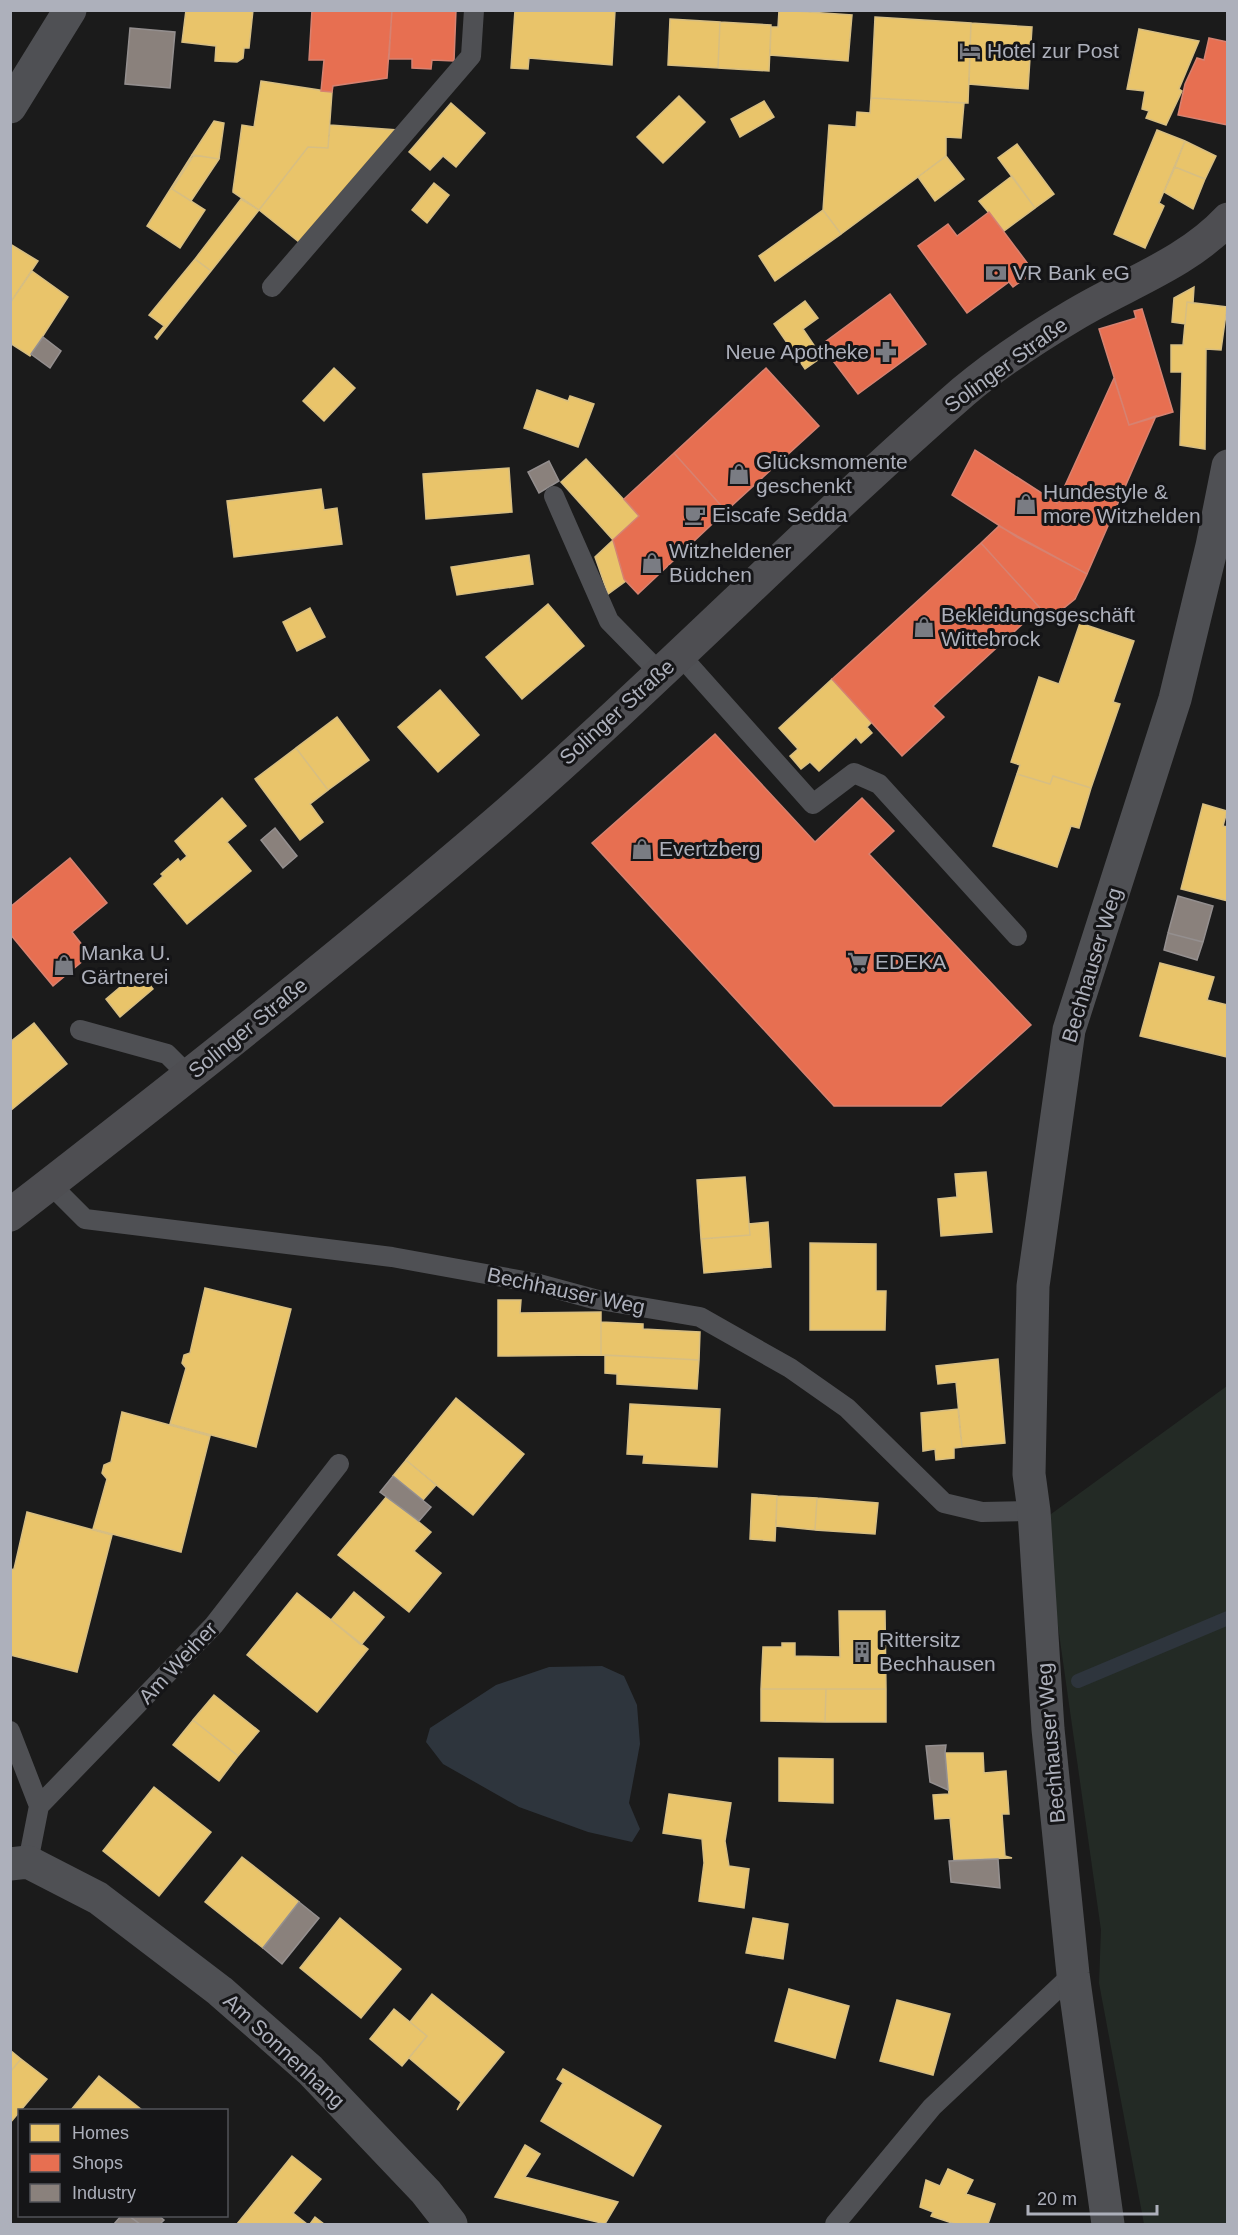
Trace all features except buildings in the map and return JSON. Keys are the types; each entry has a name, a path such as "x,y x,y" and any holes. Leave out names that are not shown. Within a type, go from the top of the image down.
{"main road":[{"name":"Solinger Straße","path":"10,1215 189,1076 499,820 670,664 896,451 973,384 1074,315 1180,258 1226,225"}],"street":[{"path":"10,106 70,10"},
{"name":"Bechhauser Weg","path":"1108,2224 1073,1974 1048,1730 1034,1511 1029,1474 1033,1286 1069,1030 1175,699 1212,546 1227,466"},
{"name":"Am Sonnenhang","path":"19,1863 98,1898 220,1991 310,2070 426,2192 451,2224"}],"lane":[{"path":"272,287 471,56 474,10"},
{"path":"554,496 609,621 670,664 813,804 854,773 879,784 1017,936"},
{"path":"80,1030 166,1054 189,1076"},
{"name":"Bechhauser Weg","path":"50,1184 85,1219 393,1257 535,1283 594,1299 700,1317 790,1368 847,1408 944,1503 982,1512 1034,1511"},
{"name":"Am Weiher","path":"39,1806 214,1625 339,1464"},
{"path":"10,1731 39,1806 19,1863"},
{"path":"835,2224 932,2107 1073,1974"}],"shaded area":[{"path":"1227,1386 1227,2224 1144,2224 1099,1983 1101,1930 1052,1584 1047,1517"},
{"path":"602,1666 624,1676 637,1705 640,1744 629,1803 640,1829 632,1842 588,1832 519,1807 443,1764 426,1742 430,1728 496,1685 549,1667"}],"waterway":[{"path":"1078,1681 1228,1618"}],"place":[{"name":"Hotel zur Post","path":"970,51"},
{"name":"VR Bank eG","path":"996,273"},
{"name":"Neue Apotheke","path":"886,352"},
{"name":"Glücksmomente geschenkt","path":"739,474"},
{"name":"Hundestyle & more Witzhelden","path":"1026,504"},
{"name":"Eiscafe Sedda","path":"695,515"},
{"name":"Witzheldener Büdchen","path":"652,563"},
{"name":"Bekleidungsgeschäft Wittebrock","path":"924,627"},
{"name":"Evertzberg","path":"642,849"},
{"name":"EDEKA","path":"858,962"},
{"name":"Manka U. Gärtnerei","path":"64,965"},
{"name":"Rittersitz Bechhausen","path":"862,1652"}]}
